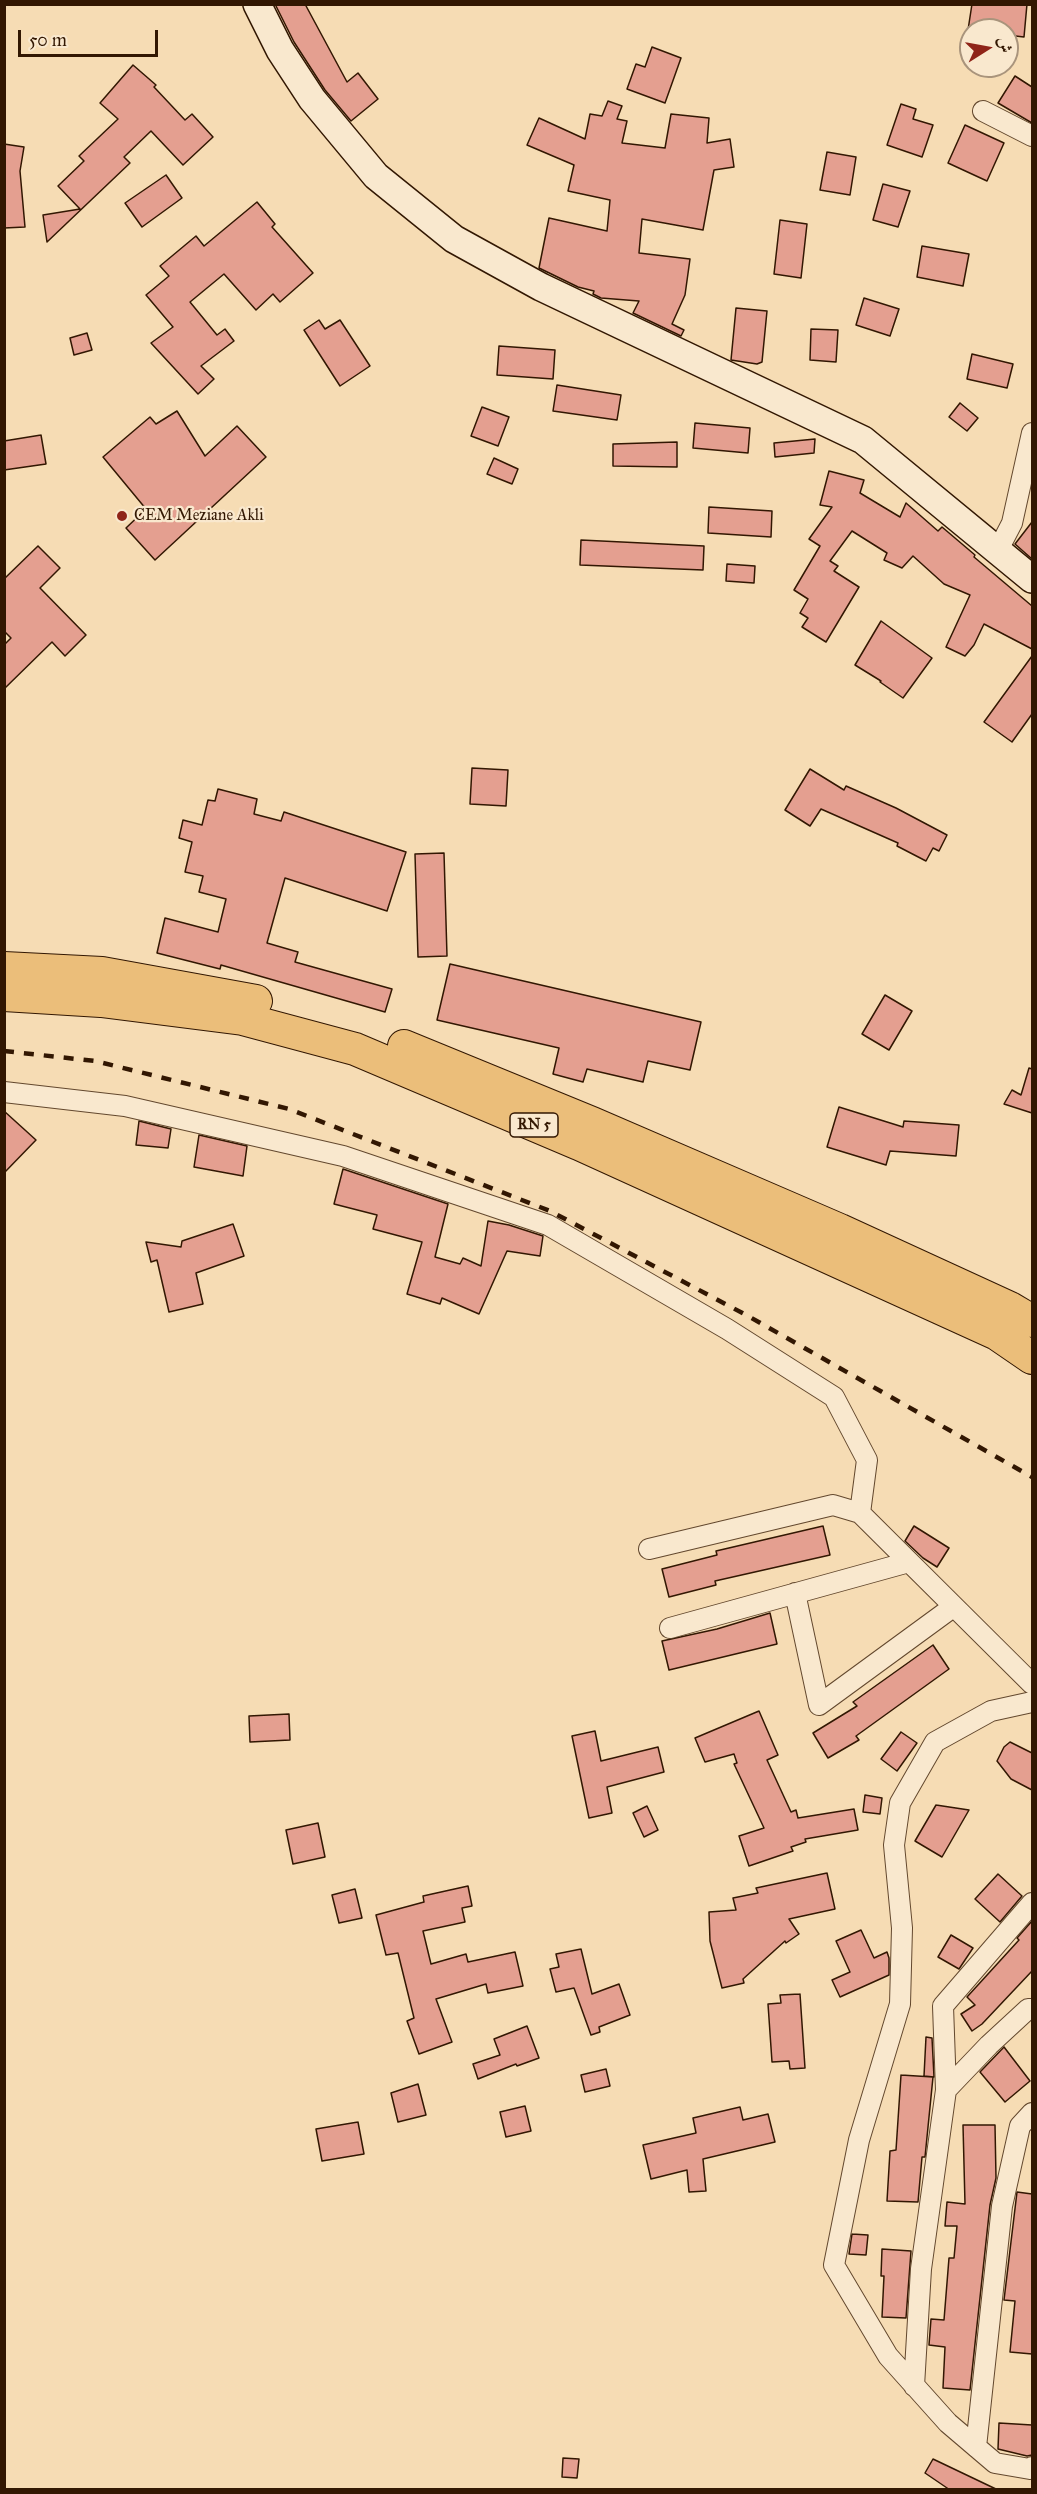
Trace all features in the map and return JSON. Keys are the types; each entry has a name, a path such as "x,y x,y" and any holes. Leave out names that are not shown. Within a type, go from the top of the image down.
{"highway":[{"name":"RN 5","path":"4,968 102,973 247,999 362,1029 592,1123 840,1230 1010,1308 1032,1321"},
{"name":"RN 5","path":"4,995 101,1001 243,1018 355,1049 579,1144 986,1329 1032,1358"}],"main road":[{"path":"257,4 280,51 312,99 376,176 454,239 541,287 863,440 1032,579"}],"street":[{"path":"983,111 1032,136"},
{"path":"998,550 1012,524 1032,433"},
{"path":"4,1092 125,1106 343,1156 548,1225 727,1329 834,1397 867,1460 860,1513"},
{"path":"649,1549 833,1505 860,1513 1032,1684"},
{"path":"670,1628 909,1562"},
{"path":"795,1593 819,1705 952,1607"},
{"path":"1032,1702 991,1711 935,1742 900,1803 894,1845 902,1929 900,2004 859,2140 834,2265 888,2356 948,2423 995,2463 1030,2469 1032,2467"},
{"path":"915,2386 921,2269 946,2090 942,2006 1032,1903"},
{"path":"946,2090 989,2045 1028,2009 1032,2009"},
{"path":"976,2447 1002,2206 1020,2126 1032,2113"}],"building":[{"path":"275,4 305,4 347,82 358,73 378,99 351,121 325,90 294,42"},
{"path":"972,4 1027,4 1024,37 1019,36 1019,18 970,18"},
{"path":"652,47 681,58 665,103 627,89 636,64 645,67"},
{"path":"133,65 156,85 154,87 185,120 192,114 213,137 183,165 151,131 124,157 130,163 47,242 43,215 80,209 58,186 84,161 79,156 118,119 100,103"},
{"path":"1014,78 1018,78 1032,87 1032,123 998,103"},
{"path":"608,101 622,106 617,119 627,121 622,143 665,148 671,114 709,118 707,143 730,139 734,167 714,170 703,230 642,219 639,253 690,259 685,295 672,324 684,330 681,336 633,313 639,301 601,298 593,294 594,291 578,287 539,268 549,218 607,231 610,200 568,191 574,165 527,145 539,118 585,139 590,114 602,116"},
{"path":"901,104 916,109 913,119 933,125 922,157 887,145"},
{"path":"965,125 1004,143 987,181 948,163"},
{"path":"4,144 24,147 20,171 25,227 4,228"},
{"path":"827,152 856,157 850,195 820,190"},
{"path":"166,175 182,198 142,227 125,203"},
{"path":"883,184 910,191 898,227 873,220"},
{"path":"257,202 275,224 272,227 313,273 280,302 273,294 256,310 224,274 190,302 217,335 225,329 234,341 201,366 214,379 198,394 151,343 173,327 146,295 169,276 160,266 196,236 204,246"},
{"path":"780,220 807,224 801,278 774,274"},
{"path":"922,246 969,254 963,286 917,277"},
{"path":"864,298 899,309 890,336 856,325"},
{"path":"736,308 767,311 762,362 757,364 731,360"},
{"path":"319,320 325,329 340,320 370,366 340,386 304,330"},
{"path":"811,329 838,330 836,362 810,360"},
{"path":"87,333 92,350 74,355 70,338"},
{"path":"499,346 555,350 553,379 497,375"},
{"path":"972,354 1013,364 1007,388 967,379"},
{"path":"557,385 621,395 617,420 553,411"},
{"path":"960,403 978,418 967,431 949,417"},
{"path":"482,407 509,417 498,446 471,436"},
{"path":"177,411 205,456 237,426 266,457 155,560 126,528 146,509 103,457 150,417 156,424"},
{"path":"695,423 750,428 748,453 693,448"},
{"path":"41,435 46,464 4,470 4,441"},
{"path":"815,439 814,453 775,457 774,443"},
{"path":"677,442 677,467 613,466 613,444"},
{"path":"494,458 518,469 512,484 487,474"},
{"path":"829,471 864,480 860,493 900,517 906,503 938,531 942,527 975,555 974,557 1032,606 1032,649 984,624 974,645 965,656 946,647 970,595 944,584 913,556 902,568 884,560 887,553 852,531 830,561 838,566 834,571 859,587 826,642 802,627 808,618 800,613 808,599 794,590 820,546 809,539 832,507 820,505"},
{"path":"709,507 772,511 771,537 708,533"},
{"path":"1032,522 1032,559 1015,544"},
{"path":"581,540 704,546 703,570 580,565"},
{"path":"38,546 60,568 40,588 86,635 65,656 52,642 4,689 4,645 11,638 4,631 4,579"},
{"path":"727,564 755,566 754,583 726,581"},
{"path":"881,621 932,658 903,698 855,665"},
{"path":"1032,656 1032,714 1012,742 984,722"},
{"path":"472,768 508,770 506,806 470,804"},
{"path":"810,769 844,790 846,786 896,808 947,835 939,851 933,848 926,861 897,846 898,843 821,809 810,826 785,810"},
{"path":"218,789 257,799 254,814 281,821 284,812 406,852 387,911 285,878 267,943 298,952 295,962 392,989 385,1012 221,965 220,969 157,953 165,918 218,932 226,899 199,892 203,876 185,872 192,842 179,838 183,820 202,825 208,800 215,801"},
{"path":"444,853 447,956 418,957 415,854"},
{"path":"450,964 701,1022 690,1070 648,1061 643,1082 587,1069 583,1082 553,1074 559,1048 437,1020"},
{"path":"885,995 912,1011 889,1050 862,1034"},
{"path":"1029,1068 1032,1069 1032,1113 1004,1104 1012,1090 1021,1095"},
{"path":"839,1107 903,1127 904,1121 959,1125 956,1156 890,1151 886,1165 827,1147"},
{"path":"4,1111 36,1140 4,1173"},
{"path":"139,1121 171,1129 168,1148 136,1145"},
{"path":"199,1135 247,1146 243,1176 194,1167"},
{"path":"343,1169 448,1204 435,1257 460,1264 463,1258 481,1266 488,1221 543,1236 540,1256 507,1251 479,1314 442,1298 440,1304 407,1294 422,1242 373,1229 377,1215 334,1204"},
{"path":"233,1224 244,1256 196,1273 203,1304 169,1312 157,1260 151,1262 146,1242 181,1247 182,1241"},
{"path":"823,1526 830,1555 715,1581 716,1585 669,1597 662,1569 717,1555 716,1551"},
{"path":"914,1526 949,1548 937,1567 923,1558 905,1541"},
{"path":"770,1613 777,1644 669,1670 662,1641 717,1629"},
{"path":"933,1645 949,1669 856,1736 859,1740 828,1758 813,1733 857,1706 853,1702"},
{"path":"759,1711 778,1755 767,1760 791,1812 796,1810 798,1818 854,1809 858,1830 805,1839 806,1842 791,1847 793,1851 749,1866 739,1836 764,1828 734,1764 737,1763 734,1754 705,1762 695,1738"},
{"path":"289,1714 290,1740 250,1742 249,1716"},
{"path":"595,1731 601,1761 658,1747 664,1772 607,1787 612,1813 589,1818 572,1736"},
{"path":"901,1732 917,1743 897,1771 881,1759"},
{"path":"1010,1742 1032,1753 1032,1790 1011,1779 997,1761 1004,1747"},
{"path":"865,1795 882,1798 880,1814 863,1812"},
{"path":"936,1805 969,1810 942,1857 915,1841"},
{"path":"647,1806 658,1830 644,1837 633,1813"},
{"path":"318,1823 325,1857 293,1864 286,1830"},
{"path":"827,1873 835,1909 789,1919 799,1934 786,1943 785,1941 743,1979 744,1983 722,1988 710,1941 709,1912 736,1910 733,1898 758,1893 756,1888"},
{"path":"998,1874 1022,1896 1000,1922 975,1899"},
{"path":"468,1886 472,1906 462,1908 465,1922 423,1931 431,1964 466,1954 468,1962 515,1952 523,1986 488,1993 486,1984 436,1999 452,2042 419,2054 407,2021 414,2018 398,1953 386,1955 376,1915 424,1902 423,1896"},
{"path":"355,1889 362,1918 339,1923 332,1895"},
{"path":"1032,1921 1032,1971 982,2024 972,2031 961,2014 975,2005 967,1997 1019,1940 1017,1938"},
{"path":"861,1930 874,1958 887,1952 889,1975 840,1997 832,1980 850,1972 836,1941"},
{"path":"951,1935 973,1948 959,1969 938,1957"},
{"path":"581,1949 592,1994 619,1984 630,2015 599,2027 600,2032 591,2035 574,1988 556,1992 550,1969 559,1967 556,1954"},
{"path":"800,1994 805,2068 790,2069 789,2061 772,2062 768,2004 781,2003 780,1995"},
{"path":"527,2026 539,2058 517,2066 516,2064 478,2079 473,2064 500,2055 494,2039"},
{"path":"926,2037 932,2038 934,2077 924,2076"},
{"path":"1004,2047 1030,2081 1005,2102 980,2072"},
{"path":"606,2069 610,2086 585,2092 581,2075"},
{"path":"901,2075 933,2077 918,2202 887,2201 890,2151 896,2150"},
{"path":"418,2084 426,2115 398,2122 391,2093"},
{"path":"525,2106 531,2131 506,2137 500,2112"},
{"path":"740,2107 743,2120 768,2114 775,2142 703,2159 706,2191 689,2192 687,2170 651,2179 643,2145 696,2133 693,2118"},
{"path":"358,2122 364,2154 322,2161 316,2129"},
{"path":"963,2125 995,2125 996,2178 990,2205 970,2390 943,2388 945,2347 929,2345 931,2319 944,2320 949,2258 954,2258 957,2226 945,2226 947,2202 965,2204"},
{"path":"1017,2192 1032,2194 1032,2354 1010,2352 1015,2301 1004,2300"},
{"path":"852,2234 868,2235 866,2255 849,2254"},
{"path":"882,2249 911,2251 906,2318 882,2317 884,2276 881,2276"},
{"path":"999,2423 1032,2425 1032,2455 1027,2456 998,2449"},
{"path":"563,2458 579,2459 577,2478 562,2477"},
{"path":"933,2459 998,2490 950,2490 925,2473"}],"railway":[{"path":"4,1051 95,1061 289,1109 550,1211 748,1316 1032,1477"}],"place":[{"name":"CEM Meziane Akli","path":"122,516"}]}
